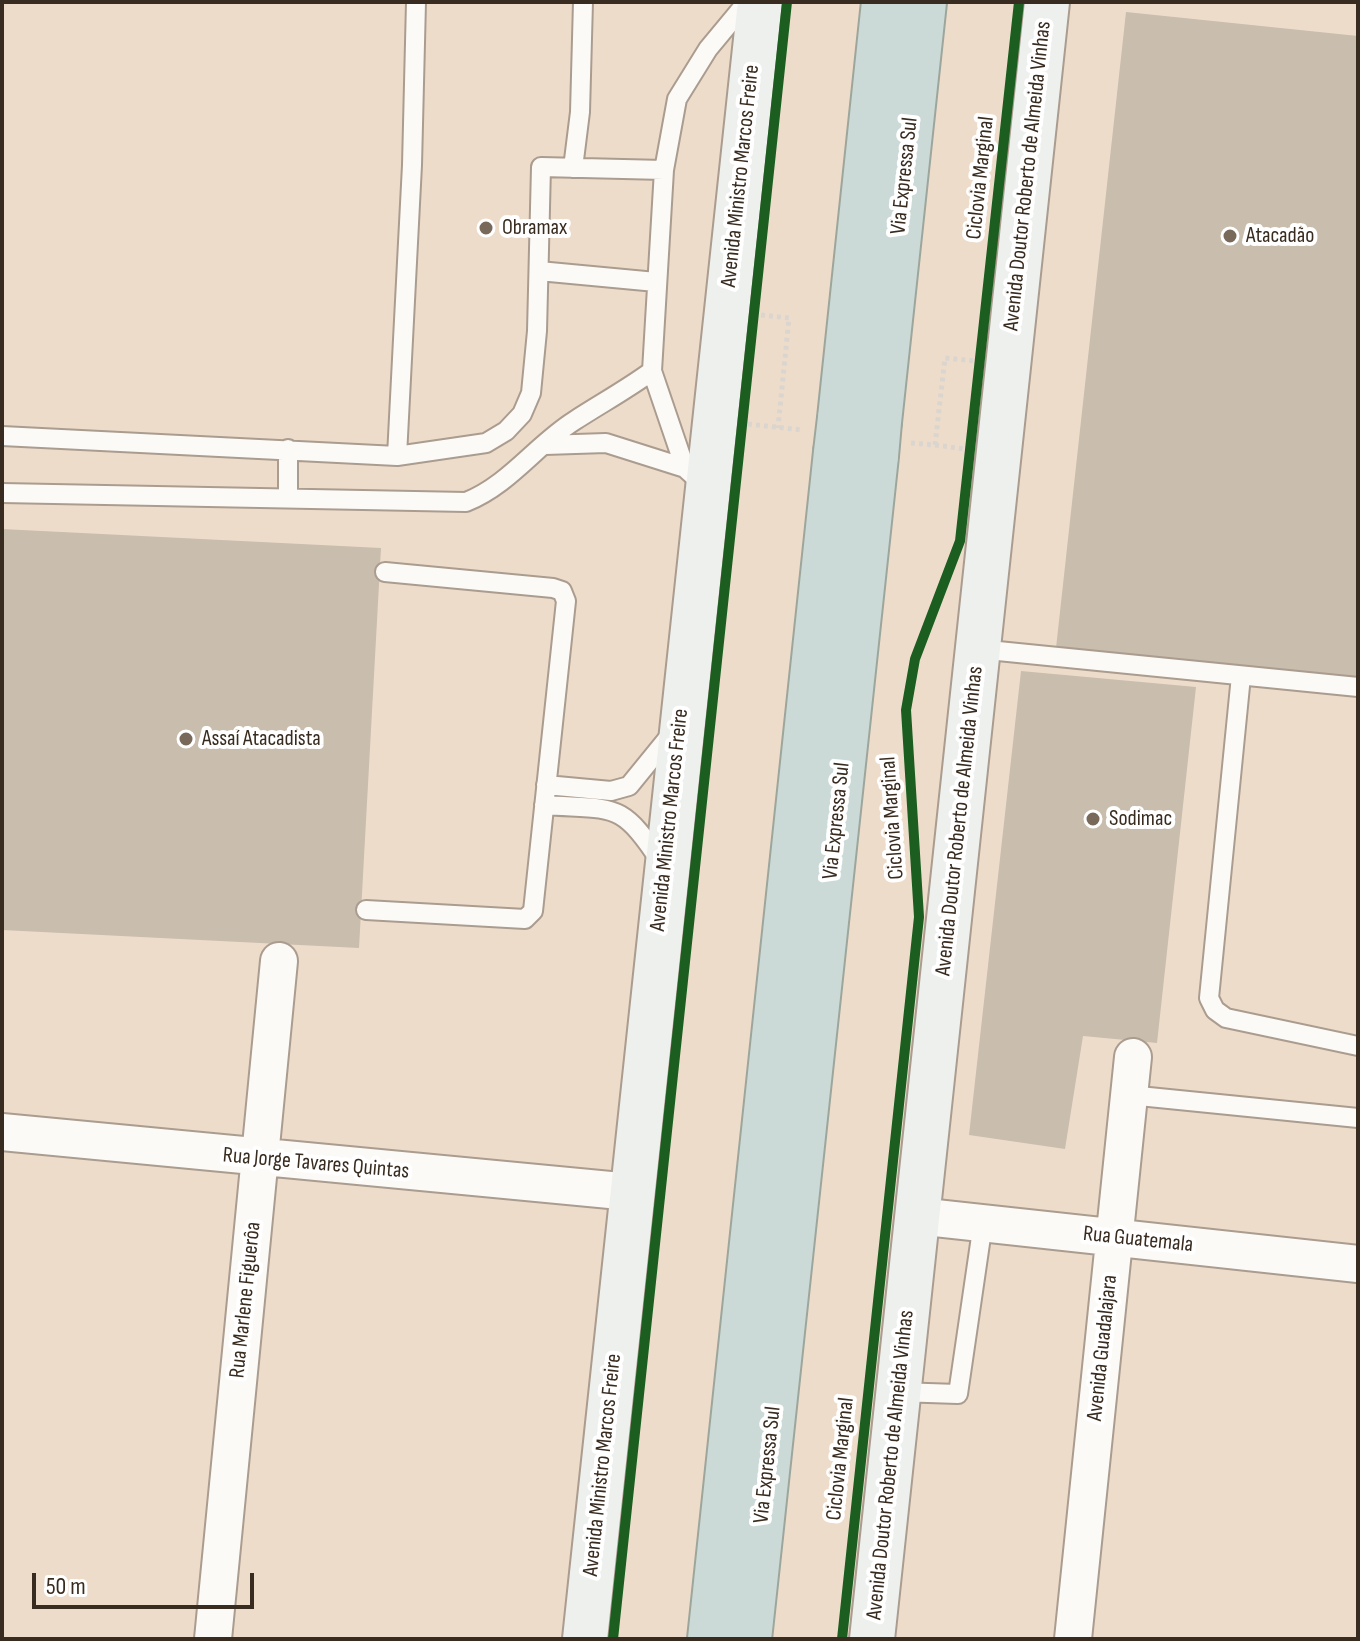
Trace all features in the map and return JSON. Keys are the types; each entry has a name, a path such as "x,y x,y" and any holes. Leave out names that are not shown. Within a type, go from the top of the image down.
{"highway":[{"name":"Via Expressa Sul","path":"749,1639 858,437 884,2"},
{"name":"Via Expressa Sul","path":"710,1639 858,437 924,2"}],"main road":[{"name":"Avenida Ministro Marcos Freire","path":"585,1639 680,724 696,478 760,2"},
{"name":"Avenida Doutor Roberto de Almeida Vinhas","path":"872,1639 1047,2"}],"street":[{"name":"Rua Marlene Figuerôa","path":"213,1639 279,961"},
{"name":"Avenida Guadalajara","path":"1073,1639 1133,1057"},
{"name":"Rua Jorge Tavares Quintas","path":"2,1132 259,1159 631,1192"},
{"name":"Rua Guatemala","path":"917,1216 1358,1264"}],"lane":[{"path":"397,456 412,165 416,2"},
{"path":"573,168 580,112 583,2"},
{"path":"696,478 652,371 664,170 677,99 708,49 747,2"},
{"path":"2,436 397,456 486,443 506,431 522,414 531,393 539,271 541,167 664,170"},
{"path":"539,271 656,282"},
{"path":"2,493 466,502 499,484 573,421 608,403 652,371"},
{"path":"545,445 606,443 696,478"},
{"path":"288,449 288,498"},
{"path":"366,910 525,919 533,911 566,601 562,591 385,572"},
{"path":"978,649 1358,687"},
{"path":"1241,676 1209,998 1215,1010 1226,1018 1358,1046"},
{"path":"546,785 611,791 629,786 680,724"},
{"path":"544,805 608,809 624,816 636,824 665,868"},
{"path":"1129,1095 1358,1118"},
{"path":"898,1392 958,1394 983,1223"}],"path":[{"path":"751,329 754,298"},
{"path":"752,314 789,318 778,428"},
{"path":"980,376 984,345"},
{"path":"740,439 743,408"},
{"path":"969,465 973,435"}],"building":[{"name":"Atacadão","path":"1126,12 1358,36 1358,679 1056,648"},
{"name":"Assaí Atacadista","path":"2,529 381,548 359,948 2,930"},
{"name":"Sodimac","path":"1021,671 1196,687 1157,1043 1083,1036 1065,1149 969,1135"}],"cycle path":[{"path":"613,1639 787,2"},
{"name":"Ciclovia Marginal","path":"842,1639 919,917 906,710 915,659 960,541 1019,2"}],"place":[{"name":"Obramax","path":"486,228"},
{"name":"Atacadão","path":"1230,236"},
{"name":"Assaí Atacadista","path":"186,739"},
{"name":"Sodimac","path":"1093,819"}]}
